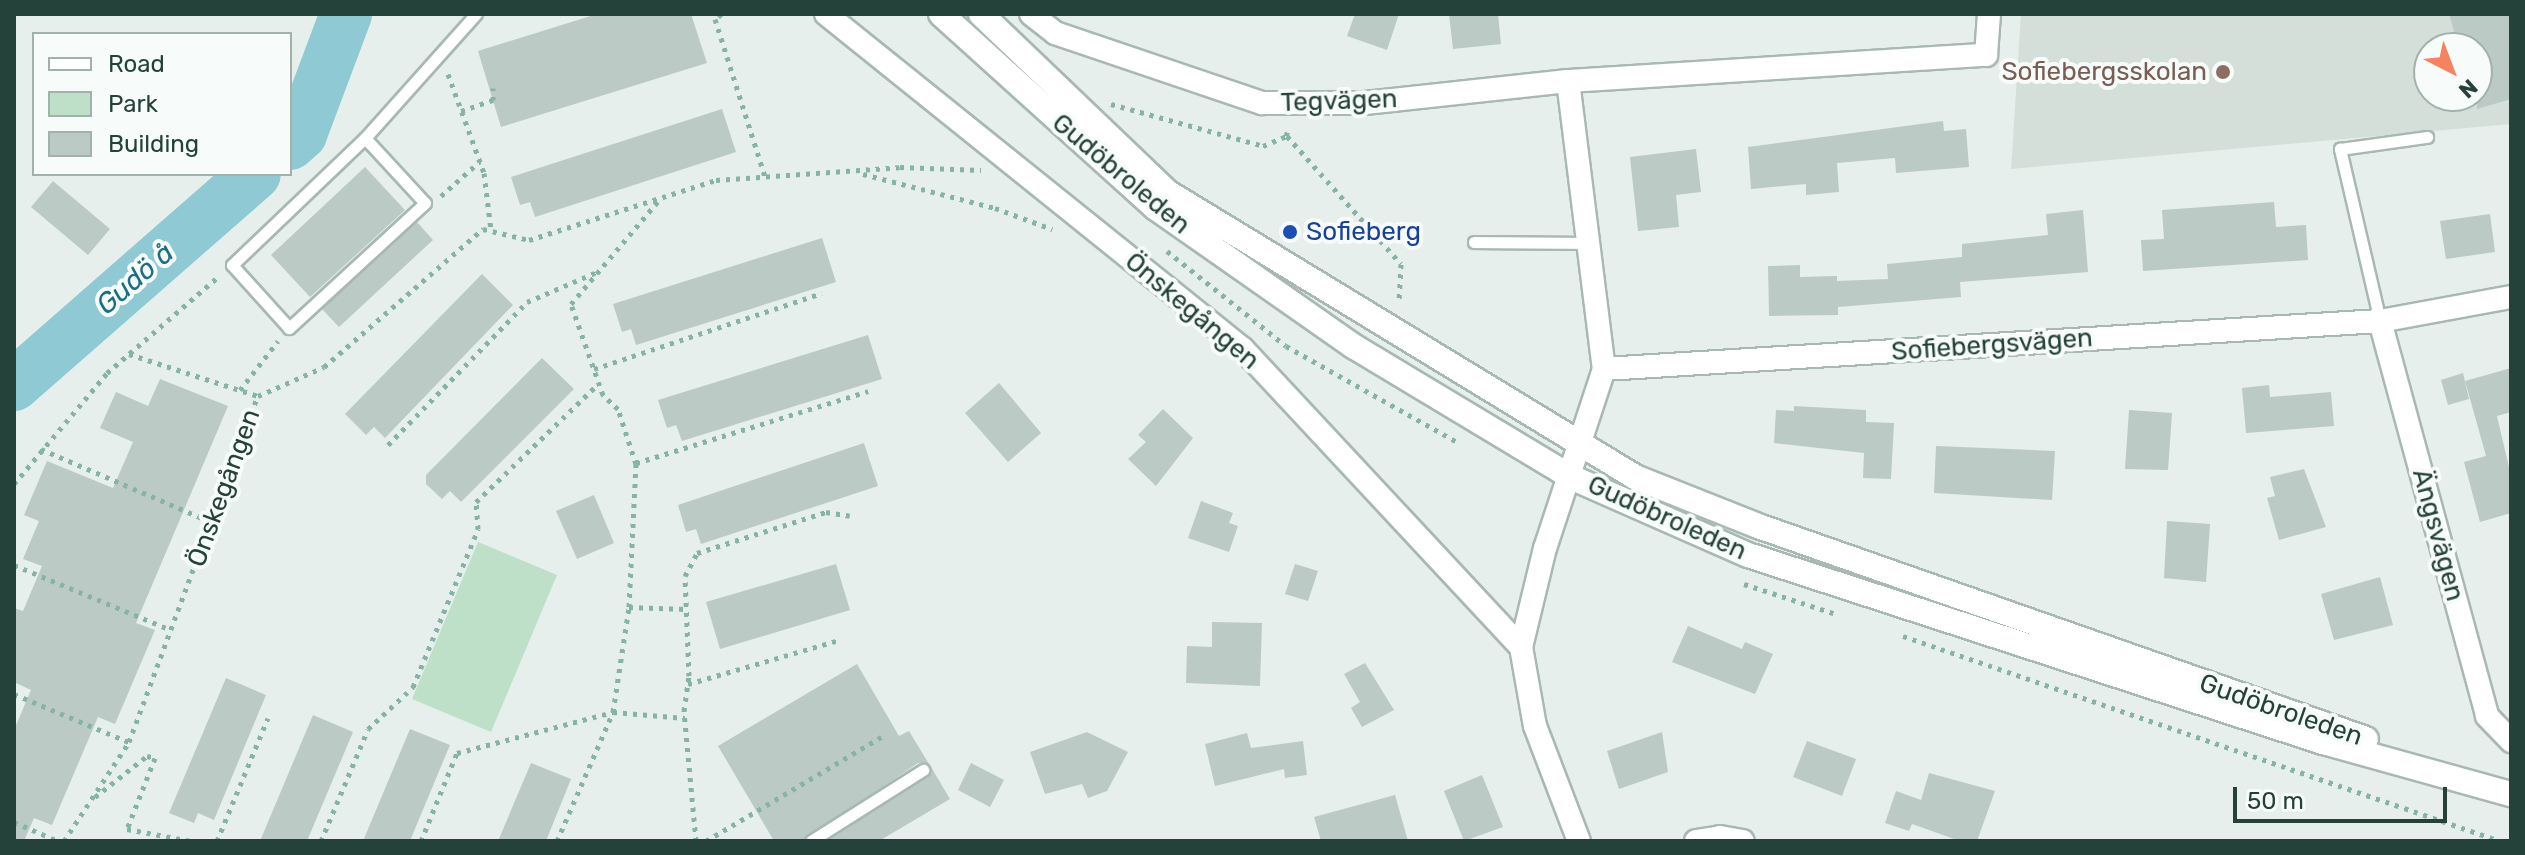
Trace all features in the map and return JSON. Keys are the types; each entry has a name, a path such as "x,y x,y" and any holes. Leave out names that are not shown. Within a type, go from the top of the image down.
{"main road":[{"name":"Gudöbroleden","path":"941,14 1156,208 1353,346 1571,477 1748,555 2309,738 2511,793"},
{"name":"Gudöbroleden","path":"981,14 1167,192 1635,477 1758,526 2511,793"}],"street":[{"name":"Önskegången","path":"826,14 1243,349 1521,647"},
{"name":"Tegvägen","path":"1031,14 1055,33 1248,102 1296,107 1568,81 1986,55 1989,14"},
{"path":"1568,81 1604,369 1571,477 1545,548 1521,647 1535,726 1579,841"},
{"name":"Sofiebergsvägen","path":"1604,369 2380,321 2511,297"},
{"name":"Ängsvägen","path":"2380,321 2487,716 2511,741"},
{"path":"1696,841 1720,837 1743,841"}],"lane":[{"path":"365,138 425,203 289,328 232,265 365,138 464,18 476,14"},
{"path":"2380,321 2340,149 2427,137"},
{"path":"1474,242 1586,243"},
{"path":"811,841 923,770"}],"path":[{"path":"719,17 765,177"},
{"path":"439,51 480,161 491,230 529,240 716,180 858,173 900,167 986,169"},
{"path":"461,111 493,100 493,88"},
{"path":"1105,105 1118,102 1263,146 1286,136 1296,107"},
{"path":"1286,136 1401,264 1398,307"},
{"path":"425,203 480,161"},
{"path":"858,173 995,208 1064,234"},
{"path":"557,841 613,712 629,607 636,464 618,409 599,384 571,304 661,197"},
{"name":"Önskegången","path":"61,841 129,742 258,396 324,367 483,229 491,230"},
{"path":"14,484 41,449 129,354 232,265"},
{"path":"388,445 527,302 598,271"},
{"path":"594,369 822,293"},
{"path":"240,390 289,328"},
{"path":"129,354 258,396"},
{"path":"321,841 368,729 413,687 478,529 476,502 599,384"},
{"path":"636,464 868,391"},
{"path":"41,449 211,522"},
{"path":"696,841 685,718 688,684 685,576 697,553 826,512 850,516"},
{"path":"14,565 171,630"},
{"path":"629,607 686,609"},
{"path":"688,684 839,640"},
{"path":"14,694 129,742"},
{"path":"421,841 457,753 613,712 685,718"},
{"path":"217,841 268,718"},
{"path":"706,841 881,737"},
{"path":"90,801 147,756 155,758 127,829 191,841"},
{"path":"14,822 61,841"}],"shaded area":[{"name":"Sofiebergsskolan","path":"2021,14 2511,14 2511,124 2011,169"}],"green space":[{"path":"478,542 557,575 491,732 412,699"}],"building":[{"path":"597,14 691,14 707,63 501,127 478,51"},
{"path":"1355,14 1399,14 1387,50 1347,36"},
{"path":"1449,14 1498,14 1501,44 1453,49"},
{"path":"2449,14 2511,14 2511,99 2493,104 2493,32 2454,32"},
{"path":"722,109 736,152 535,217 530,202 520,205 511,177"},
{"path":"1943,121 1944,131 1966,129 1969,167 1896,173 1895,158 1837,163 1839,192 1806,195 1806,184 1751,189 1748,147"},
{"path":"1696,149 1701,192 1676,195 1679,227 1638,231 1630,157"},
{"path":"365,167 405,210 310,297 271,255"},
{"path":"53,181 110,229 88,255 31,207"},
{"path":"2274,202 2276,227 2306,225 2308,260 2143,271 2141,240 2164,239 2162,210"},
{"path":"2083,210 2088,272 1960,282 1961,297 1838,307 1838,315 1769,316 1768,266 1800,265 1800,277 1837,276 1837,281 1888,279 1887,264 1962,257 1962,244 2048,235 2046,214"},
{"path":"2490,214 2495,252 2446,259 2440,221"},
{"path":"417,222 433,240 339,327 322,309"},
{"path":"822,238 836,282 636,345 631,329 622,332 613,304"},
{"path":"482,274 513,305 385,438 374,427 366,435 345,414"},
{"path":"868,335 882,379 682,441 676,425 667,428 658,400"},
{"path":"542,358 574,389 461,502 450,491 442,499 426,484 426,475"},
{"path":"2511,368 2511,412 2497,416 2511,476 2511,513 2480,522 2464,462 2486,456 2465,381"},
{"path":"2463,373 2469,399 2448,405 2441,380"},
{"path":"160,379 228,406 136,623 155,630 115,724 98,717 52,825 34,818 24,841 14,841 14,730 31,690 14,682 14,608 23,611 42,566 23,559 39,521 24,515 47,461 113,488 133,442 100,428 116,392 148,406"},
{"path":"999,383 1041,433 1008,462 965,413"},
{"path":"2269,385 2270,397 2331,392 2334,426 2246,433 2242,388"},
{"path":"1794,406 1866,410 1866,422 1894,423 1891,479 1863,478 1864,453 1774,443 1776,410 1794,411"},
{"path":"1163,409 1193,438 1156,486 1128,459 1146,442 1138,435"},
{"path":"2129,410 2172,413 2168,470 2125,469"},
{"path":"864,443 878,486 701,544 696,529 686,532 678,505"},
{"path":"1936,446 2055,451 2052,500 1934,493"},
{"path":"2304,469 2326,527 2279,540 2267,498 2275,496 2270,477"},
{"path":"594,495 614,543 577,559 556,511"},
{"path":"1201,501 1233,513 1229,523 1238,526 1229,552 1188,538"},
{"path":"2167,521 2210,524 2206,582 2164,578"},
{"path":"836,564 850,610 720,649 706,602"},
{"path":"1295,564 1318,571 1308,601 1285,594"},
{"path":"2380,577 2393,625 2334,640 2321,594"},
{"path":"1212,622 1262,623 1260,686 1186,683 1187,646 1212,647"},
{"path":"1688,626 1742,649 1745,642 1773,654 1755,694 1672,662"},
{"path":"1365,663 1394,710 1362,727 1351,708 1360,702 1344,674"},
{"path":"857,664 899,736 909,731 929,764 918,763 803,841 774,841 718,746"},
{"path":"226,678 266,695 214,820 198,813 194,823 169,813"},
{"path":"313,715 353,732 307,841 260,841"},
{"path":"410,729 450,745 410,841 363,841"},
{"path":"1087,732 1128,752 1107,791 1088,798 1082,784 1045,794 1030,752"},
{"path":"1662,732 1668,772 1619,789 1607,751"},
{"path":"1247,733 1251,748 1303,741 1307,775 1285,778 1284,769 1215,786 1205,744"},
{"path":"1807,741 1856,759 1842,796 1793,777"},
{"path":"531,763 571,779 546,841 498,841"},
{"path":"971,763 1004,780 990,807 958,790"},
{"path":"931,767 950,799 879,841 827,841 928,777"},
{"path":"1929,773 1995,791 1977,841 1960,841 1912,824 1909,831 1885,823 1896,791 1921,800"},
{"path":"1482,775 1503,827 1464,841 1444,791"},
{"path":"1395,795 1408,841 1321,841 1314,817"}],"waterway":[{"name":"Gudö å","path":"292,142 301,134 346,14"},
{"name":"Gudö å","path":"14,385 253,176"}],"place":[{"name":"Sofiebergsskolan","path":"2223,72"},
{"name":"Sofieberg","path":"1290,232"}]}
